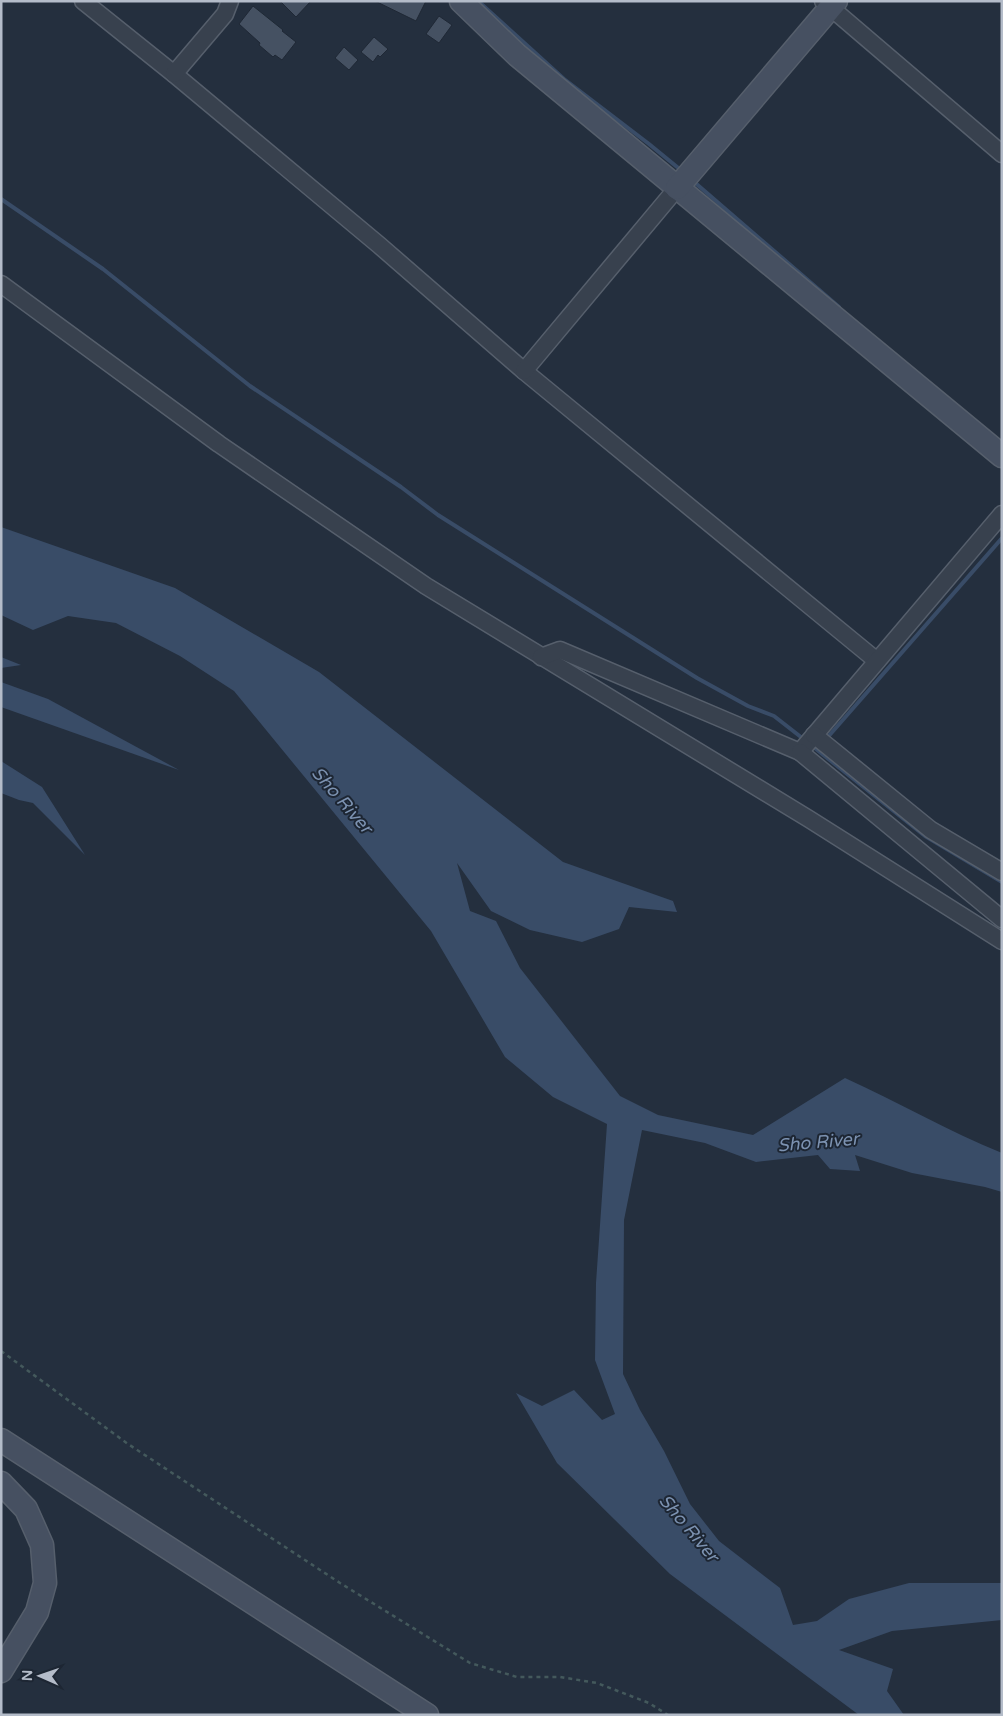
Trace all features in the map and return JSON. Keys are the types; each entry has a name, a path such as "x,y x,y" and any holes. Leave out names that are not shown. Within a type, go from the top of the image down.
{"street":[{"path":"83,1 174,74 379,245 524,371 877,661"},
{"path":"174,74 225,14 230,1"},
{"path":"461,1 516,55 1002,456"},
{"path":"524,371 830,3 1002,154"},
{"path":"1,284 219,444 426,586 809,819 1002,941"},
{"path":"800,752 1002,514"},
{"path":"541,657 560,650 800,752 1002,919"},
{"path":"814,735 931,830 1002,872"},
{"path":"1,1440 427,1715"},
{"path":"1,1483 26,1509 42,1545 44,1583 36,1612 3,1664"}],"path":[{"path":"1,1351 128,1444 340,1583 470,1663 517,1677 560,1678 597,1682 649,1703 668,1715"}],"water":[{"name":"Sho River","path":"1,527 175,588 319,672 563,862 673,901 677,912 629,907 619,929 582,942 530,930 491,911 457,863 470,911 496,921 520,968 620,1096 658,1115 753,1135 845,1078 1002,1153 1002,1192 912,1173 855,1155 860,1171 830,1169 818,1155 756,1162 705,1143 642,1130 624,1220 623,1374 690,1504 719,1541 780,1588 793,1625 817,1621 849,1599 909,1583 1002,1583 1002,1620 892,1631 839,1650 893,1669 887,1691 904,1715 859,1715 670,1574 557,1463 516,1393 542,1406 574,1390 602,1420 615,1414 595,1360 596,1283 607,1124 553,1097 505,1057 431,931 234,691 180,656 116,623 68,616 33,630 1,615"},
{"path":"1,657 21,665 1,668"},
{"path":"1,682 48,699 179,770 1,707"},
{"path":"1,761 42,787 85,855 33,803 1,793"}],"building":[{"path":"280,1 311,1 296,17"},
{"path":"375,1 426,1 416,21"},
{"path":"253,6 296,42 282,60 275,55 273,57 239,24"},
{"path":"439,16 452,25 439,43 426,34"},
{"path":"374,37 388,49 380,57 378,55 373,62 361,52"},
{"path":"344,47 358,60 349,70 335,58"}],"waterway":[{"path":"478,1 564,79 682,171"},
{"path":"693,181 839,307"},
{"path":"1,199 103,269 250,386 401,487 438,515 697,678 748,706 774,716 806,741"},
{"path":"827,738 1002,538"},
{"path":"811,745 925,836 1002,882"}]}
